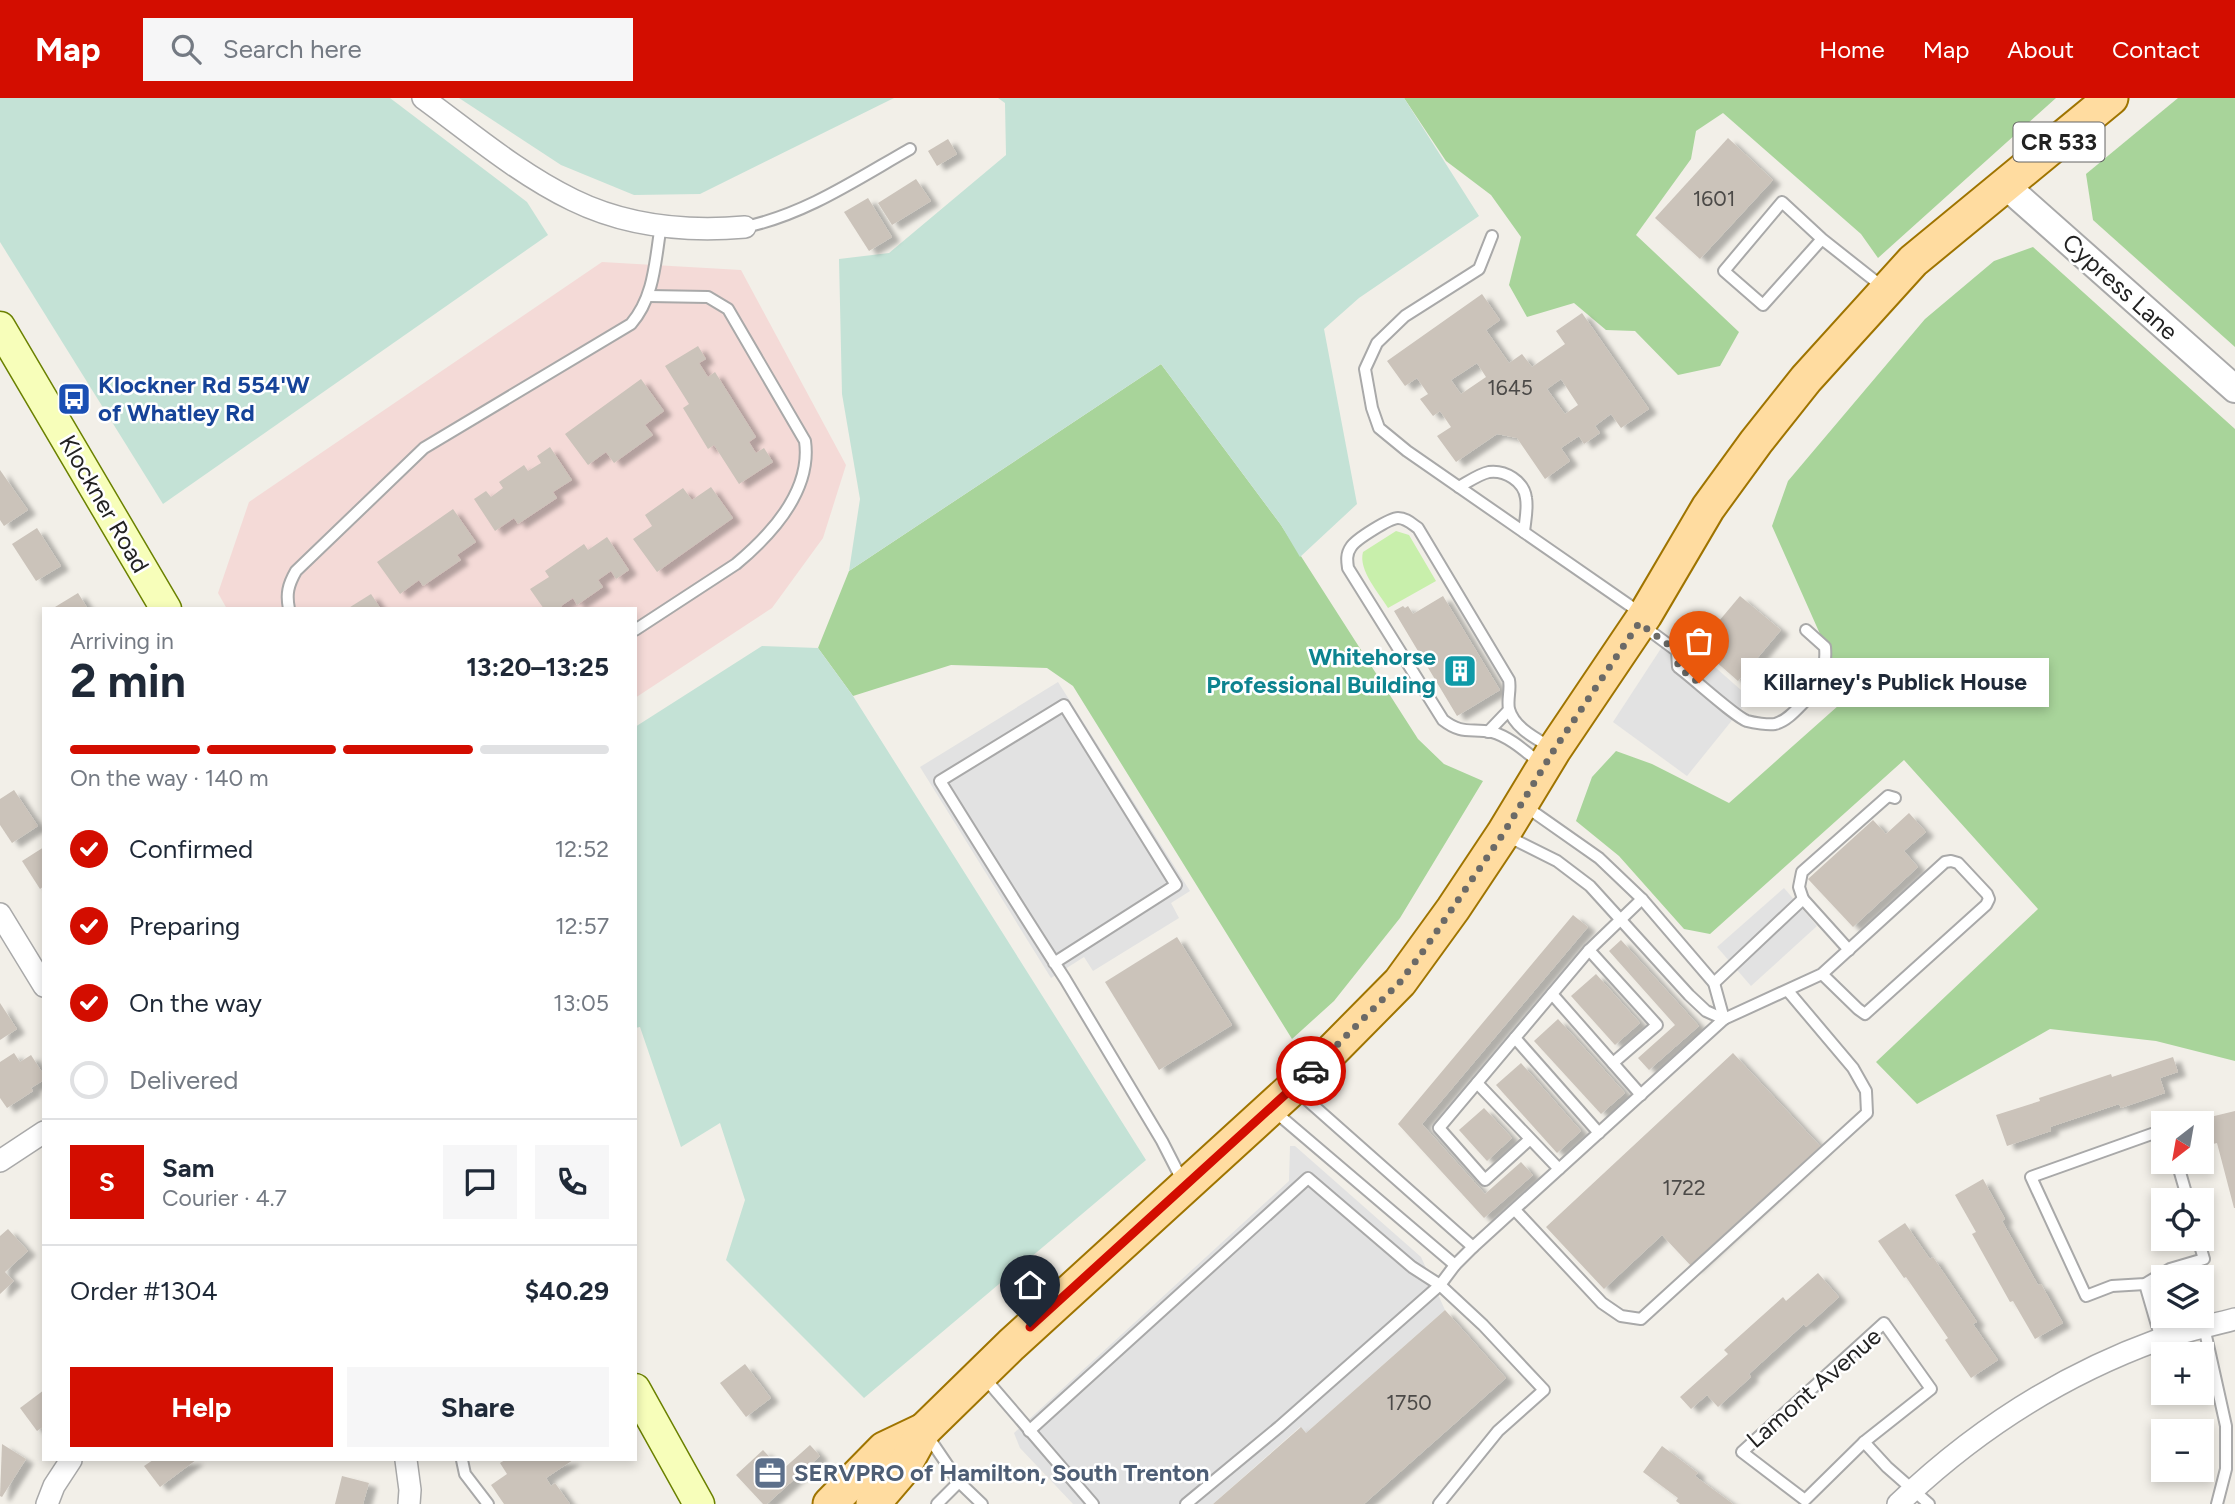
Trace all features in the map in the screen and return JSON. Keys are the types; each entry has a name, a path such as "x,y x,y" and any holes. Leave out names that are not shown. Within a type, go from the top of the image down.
{"main road":[{"name":"CR 533","path":"873,1504 902,1471 924,1430 981,1374 1282,1098 1400,982 1503,834 1642,619 1708,508 1806,379 1913,261 2111,98"},
{"name":"Klockner Road","path":"0,327 165,607"},
{"path":"637,1393 699,1504"},
{"name":"CR 533","path":"830,1504 884,1449 924,1430"}],"street":[{"path":"423,98 544,185 574,201 621,217 689,230 745,227"},
{"name":"Cypress Lane","path":"2006,185 2235,389"},
{"path":"0,915 42,978"},
{"path":"0,1161 42,1133"},
{"path":"2214,1324 2235,1319"},
{"path":"1898,1504 1975,1436 2020,1406 2122,1354 2200,1328"},
{"path":"47,1504 54,1486 70,1461"},
{"path":"406,1461 409,1504"}],"lane":[{"path":"745,227 768,222 813,205 911,149"},
{"path":"1822,239 1763,305 1724,271 1782,202 1822,239 1886,290"},
{"path":"289,607 289,584 296,571 424,448 631,324 642,311 649,296 661,225"},
{"path":"1492,236 1479,270 1405,316 1377,343 1365,369 1372,408 1379,428 1393,441 1524,532 1642,619 1677,651 1678,667 1746,721 1773,725 1785,719 1811,694 1823,676 1827,663 1825,647 1806,630"},
{"path":"637,629 736,564 751,551 774,527 792,500 805,474 807,458 805,441 728,309 708,297 649,296"},
{"path":"1459,487 1487,472 1510,476 1525,490 1527,500 1524,532"},
{"path":"1488,732 1509,710 1509,680 1418,528 1409,521 1398,518 1390,520 1356,541 1347,556 1348,568 1443,720 1463,731 1488,732 1502,736 1550,758"},
{"path":"1054,962 1176,885 1064,705 940,781 1054,962 1162,1142 1185,1186"},
{"path":"1509,710 1550,758"},
{"path":"1849,950 1803,899 1799,887 1802,872 1888,796 1895,798"},
{"path":"1522,804 1599,858 1642,899 1714,984 1724,1019"},
{"path":"1503,834 1557,861 1590,886 1689,995 1706,1011 1724,1019"},
{"path":"1186,1504 1279,1427 1440,1285 1473,1247 1724,1019 1822,974 1945,862 1951,860 1958,863 1987,894 1989,899 1986,905 1865,1014 1822,974"},
{"path":"1529,1140 1485,1180 1439,1128 1589,950 1642,899"},
{"path":"1714,984 1803,899"},
{"path":"1589,950 1657,1025 1613,1063"},
{"path":"1515,1210 1602,1303 1621,1316 1641,1319 1650,1312 1867,1113 1866,1091 1853,1068 1788,991"},
{"path":"1552,994 1641,1095"},
{"path":"1515,1038 1599,1133"},
{"path":"1478,1083 1559,1169"},
{"path":"1282,1098 1473,1247"},
{"path":"1282,1098 1455,1265"},
{"path":"2151,1134 2031,1177 2086,1296 2112,1286 2145,1284 2170,1269 2204,1259 2202,1251"},
{"path":"1029,1431 1308,1178 1412,1267 1440,1285 1483,1325 1544,1390 1498,1431 1439,1504"},
{"path":"2145,1284 2161,1339"},
{"name":"Lamont Avenue","path":"1884,1323 1931,1389 1864,1442 1805,1500 1742,1452 1884,1323"},
{"path":"2204,1328 2226,1426 2226,1469 2217,1504"},
{"path":"981,1374 1093,1504"},
{"path":"924,1430 959,1482 982,1504"},
{"path":"1864,1442 1929,1504"},
{"path":"462,1461 465,1474 488,1504"},
{"path":"937,1504 959,1482"}],"shaded area":[{"path":"602,262 741,270 846,465 823,538 772,608 637,697 637,607 226,607 218,593 249,502"},
{"path":"1673,630 1750,698 1687,776 1613,722"},
{"path":"1058,682 1190,891 1171,903 1179,918 1093,971 1084,957 1051,978 920,767"},
{"path":"1784,888 1817,926 1751,986 1717,947"},
{"path":"1290,1146 1295,1146 1421,1257 1445,1310 1306,1433 1300,1427 1213,1504 1073,1504 1020,1448 1014,1433 1289,1181"}],"green space":[{"path":"0,98 390,98 527,202 548,235 163,504 0,242"},
{"path":"459,98 894,98 700,194 634,195 561,165"},
{"path":"998,98 1404,98 1479,216 1359,298 1324,329 1357,504 1300,557 1281,525 1161,364 849,571 860,499 842,394 839,259 889,253 1006,155 1005,103"},
{"path":"1404,98 2056,98 1878,258 1861,234 1723,113 1696,131 1691,159 1636,235 1739,332 1720,366 1678,375 1635,331 1606,330 1574,303 1527,317 1509,285 1521,237 1491,195 1446,161"},
{"path":"2178,98 2235,98 2235,347 2093,220 2086,174"},
{"path":"2033,247 2235,429 2235,1061 2156,1041 2050,1029 1917,1104 1876,1062 2038,909 1904,760 1710,934 1684,929 1619,856 1576,821 1592,777 1616,751 1652,764 1729,803 1848,697 1772,526 1788,481 1925,319 1994,261"},
{"path":"1161,364 1281,525 1418,739 1444,764 1483,781 1400,918 1334,1001 1292,1039 1073,686 1047,668 951,665 853,696 818,648 849,571"},
{"path":"1396,531 1409,535 1436,581 1388,608 1366,574 1362,559 1363,552"},
{"path":"762,646 818,648 853,696 1146,1160 864,1398 726,1260 745,1200 720,1123 681,1147 640,1027 637,1028 637,726"}],"building":[{"path":"1728,138 1773,180 1700,259 1655,218"},
{"path":"948,139 957,154 937,166 928,151"},
{"path":"916,179 931,201 892,225 878,203"},
{"path":"868,198 892,237 869,251 844,212"},
{"path":"1482,294 1500,320 1486,330 1509,363 1522,354 1532,367 1565,344 1556,331 1582,313 1649,409 1621,428 1611,414 1595,426 1600,433 1584,444 1579,436 1561,448 1570,461 1545,479 1517,438 1497,434 1456,462 1437,436 1451,427 1440,411 1433,416 1420,399 1428,394 1417,378 1405,386 1387,361","holes":["1477,363 1486,377 1461,394 1451,380","1561,379 1578,405 1565,414 1547,389"]},
{"path":"698,346 706,359 699,363 708,377 715,372 756,437 749,442 756,453 764,448 773,462 739,484 714,445 708,449 683,408 689,404 665,366"},
{"path":"641,379 664,411 645,425 653,435 614,463 606,452 588,465 565,434"},
{"path":"550,447 572,480 553,492 557,498 518,524 514,518 495,531 474,499 486,491 491,497 503,488 499,482 524,465 528,471 541,463 537,456"},
{"path":"0,470 28,510 4,526 0,520"},
{"path":"711,487 733,518 657,572 633,539 652,526 645,515 683,488 692,500"},
{"path":"453,509 476,542 457,555 461,560 423,586 419,580 400,594 377,562"},
{"path":"37,528 61,566 36,581 12,544"},
{"path":"607,537 629,570 616,579 611,571 598,580 603,587 577,605 573,598 562,607 543,607 530,589 549,577 545,571 584,544 588,550"},
{"path":"78,593 87,607 55,607"},
{"path":"371,594 380,607 350,607"},
{"name":"Whitehorse Professional Building","path":"1443,596 1500,690 1457,716 1394,611 1408,606 1413,614"},
{"path":"1740,596 1781,630 1738,681 1698,646"},
{"path":"14,790 38,826 12,843 0,825 0,799"},
{"path":"1909,813 1926,832 1904,851 1918,867 1853,927 1808,879 1873,820 1886,834"},
{"path":"42,848 40,889 22,861"},
{"path":"1573,915 1588,927 1422,1124 1485,1194 1521,1162 1533,1175 1484,1218 1398,1124"},
{"path":"1177,937 1232,1025 1159,1070 1105,982"},
{"path":"1621,940 1699,1026 1649,1070 1638,1058 1675,1025 1609,951"},
{"path":"1596,974 1640,1023 1615,1045 1571,996"},
{"path":"0,1003 17,1029 0,1040"},
{"path":"1558,1019 1625,1093 1601,1114 1534,1041"},
{"path":"14,1053 20,1062 31,1055 42,1072 42,1081 31,1088 33,1091 7,1108 0,1098 0,1062"},
{"path":"1733,1053 1822,1148 1693,1268 1662,1235 1604,1289 1546,1227"},
{"path":"2173,1057 2178,1072 2160,1078 2165,1093 2121,1108 2119,1104 2050,1127 2051,1131 2007,1146 1996,1115 2111,1074 2112,1077"},
{"path":"1521,1063 1581,1131 1557,1153 1496,1085"},
{"path":"1484,1108 1512,1138 1487,1161 1459,1130"},
{"path":"2235,1111 2235,1208 2217,1143 2214,1144 2214,1116"},
{"path":"1983,1179 2005,1219 2002,1221 2063,1323 2035,1339 2013,1301 2010,1302 1972,1234 1976,1232 1955,1195"},
{"path":"1905,1223 1930,1259 1933,1257 1977,1322 1973,1324 1998,1360 1971,1378 1945,1340 1948,1338 1878,1241"},
{"path":"8,1229 28,1251 5,1272 14,1281 0,1294 0,1236"},
{"path":"1818,1273 1839,1297 1806,1327 1804,1324 1749,1374 1751,1377 1718,1407 1707,1395 1691,1409 1680,1397 1728,1354 1724,1350 1783,1297 1786,1301"},
{"path":"1445,1310 1506,1378 1364,1504 1213,1504 1301,1427 1306,1433"},
{"path":"745,1364 771,1398 746,1417 720,1383"},
{"path":"42,1392 42,1427 37,1431 20,1408"},
{"path":"2,1444 26,1459 2,1497 0,1496"},
{"name":"SERVPRO of Hamilton, South Trenton","path":"810,1445 820,1456 767,1504 763,1504 736,1475 763,1450 782,1470"},
{"path":"1662,1446 1698,1473 1695,1476 1733,1504 1680,1504 1676,1501 1678,1498 1643,1472"},
{"path":"152,1461 195,1461 160,1487 144,1466"},
{"path":"572,1461 546,1478 551,1486 555,1483 570,1504 504,1504 491,1485 507,1474 500,1463"},
{"path":"342,1476 369,1483 363,1504 335,1504"}],"way so far":[{"path":"1311,1071 1400,982 1424,950 1503,834 1554,750 1639,623 1677,651 1678,667 1699,683"}],"place":[{"name":"Klockner Rd 554'W of Whatley Rd","path":"74,399"},
{"name":"Whitehorse Professional Building","path":"1460,671"},
{"name":"Killarney's Publick House","path":"1699,683"},
{"name":"SERVPRO of Hamilton, South Trenton","path":"770,1473"}],"route":[{"path":"1030,1327 1311,1071"}]}
